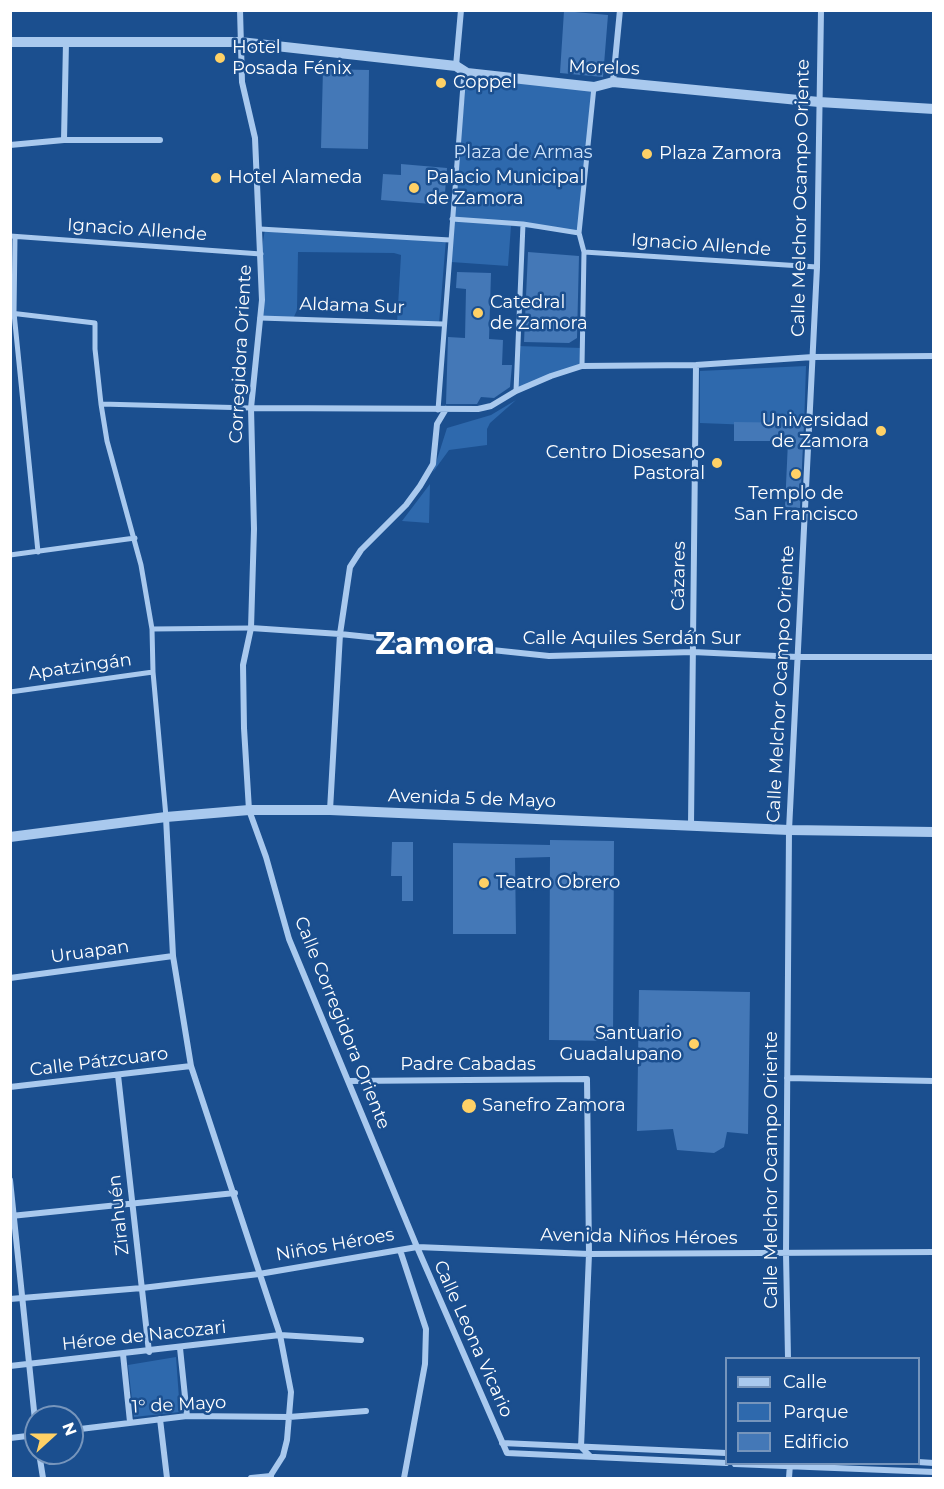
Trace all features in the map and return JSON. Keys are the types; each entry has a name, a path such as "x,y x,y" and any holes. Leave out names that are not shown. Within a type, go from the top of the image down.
{"street":[{"name":"Corregidora Oriente","path":"240,10 242,82 255,138 261,254 260,318 251,408 254,529 251,628"},
{"path":"438,410 452,219 461,10"},
{"path":"613,82 620,10"},
{"name":"Calle Melchor Ocampo Oriente","path":"788,1357 786,1253 789,830 817,267 820,10"},
{"name":"Morelos","path":"10,42 240,42 594,87 613,82 819,102 933,109"},
{"path":"63,140 66,42"},
{"path":"582,366 584,252 579,233 594,87"},
{"path":"10,145 63,140 160,140"},
{"path":"452,219 523,224 579,233"},
{"path":"516,391 523,224"},
{"path":"260,228 450,240"},
{"path":"13,237 12,313 38,552"},
{"name":"Ignacio Allende","path":"13,237 261,254"},
{"name":"Ignacio Allende","path":"584,252 817,267"},
{"path":"12,313 95,323 95,349 101,404 110,452 135,538 152,628 153,672 166,817 173,956 192,1066 280,1335 291,1392 283,1456 270,1477 251,1479"},
{"name":"Aldama Sur","path":"260,318 443,324"},
{"path":"101,404 438,410 491,406 516,391 582,366 696,365 813,357 933,356"},
{"name":"Cázares","path":"691,824 696,365"},
{"path":"330,810 340,634 350,567 361,550 406,505 420,486 432,464 437,424 446,409"},
{"path":"10,555 135,538"},
{"name":"Calle Aquiles Serdán Sur","path":"152,628 251,628 340,634 549,656 693,651 797,657 933,657"},
{"name":"Calle Corregidora Oriente","path":"251,628 243,665 249,810 266,857 288,939 417,1247"},
{"name":"Apatzingán","path":"10,692 153,672"},
{"name":"Avenida 5 de Mayo","path":"10,837 166,817 249,810 330,810 789,830 933,832"},
{"name":"Uruapan","path":"10,978 173,956"},
{"name":"Calle Pátzcuaro","path":"10,1087 192,1066"},
{"name":"Zirahuén","path":"118,1075 149,1352"},
{"path":"787,1078 933,1081"},
{"name":"Padre Cabadas","path":"348,1081 587,1079 590,1254"},
{"path":"10,1180 33,1405"},
{"path":"12,1216 235,1193"},
{"name":"Avenida Niños Héroes","path":"417,1247 590,1254 933,1252"},
{"name":"Niños Héroes","path":"10,1299 142,1288 259,1274 417,1247"},
{"name":"Calle Leona Vicario","path":"417,1247 502,1443"},
{"path":"400,1250 426,1329 425,1364 404,1479"},
{"path":"590,1254 581,1447 590,1456"},
{"name":"Héroe de Nacozari","path":"10,1366 149,1352 280,1335 361,1340"},
{"path":"180,1348 187,1416"},
{"path":"123,1354 130,1422"},
{"name":"1° de Mayo","path":"84,1428 187,1416 289,1417 366,1411"},
{"path":"160,1419 167,1479"},
{"path":"725,1453 502,1443 507,1453 725,1463"},
{"path":"789,1479 790,1465 933,1472"}],"green space":[{"name":"Plaza de Armas","path":"467,73 594,87 579,233 511,226 508,266 451,262 452,219"},
{"path":"265,229 446,239 439,324 397,323 401,255 394,253 298,252 297,310 293,319 260,318 261,254"},
{"path":"517,346 582,348 582,366 516,391"},
{"path":"806,366 804,427 700,423 700,371"},
{"path":"516,400 490,423 487,429 487,445 449,450 433,472 447,428 491,415"},
{"path":"430,484 429,523 402,521"},
{"path":"176,1357 180,1412 134,1417 128,1365"}],"building":[{"path":"564,11 608,15 603,77 560,73"},
{"path":"323,69 369,70 368,149 321,148"},
{"name":"Palacio Municipal de Zamora","path":"401,164 447,168 444,205 381,200 383,174 401,175"},
{"path":"528,252 579,256 577,338 569,343 524,342"},
{"name":"Catedral de Zamora","path":"457,272 491,273 489,339 503,340 502,365 512,365 510,387 494,398 481,397 477,404 446,404 448,337 465,338 466,289 456,288"},
{"path":"734,422 804,423 800,508 785,507 788,441 734,441"},
{"path":"550,840 614,841 613,1041 549,1040 550,857 515,858 516,934 453,934 453,843 550,845"},
{"path":"392,842 413,842 413,901 402,901 402,876 391,876"},
{"name":"Santuario Guadalupano","path":"639,990 750,992 748,1134 727,1132 724,1147 714,1153 677,1150 673,1129 637,1131"}],"place":[{"name":"Hotel Posada Fénix","path":"220,58"},
{"name":"Coppel","path":"441,83"},
{"name":"Plaza Zamora","path":"647,154"},
{"name":"Hotel Alameda","path":"216,178"},
{"name":"Palacio Municipal de Zamora","path":"414,188"},
{"name":"Catedral de Zamora","path":"478,313"},
{"name":"Universidad de Zamora","path":"881,431"},
{"name":"Centro Diosesano Pastoral","path":"717,463"},
{"name":"Templo de San Francisco","path":"796,474"},
{"name":"Teatro Obrero","path":"484,883"},
{"name":"Santuario Guadalupano","path":"694,1044"},
{"name":"Sanefro Zamora","path":"469,1106"}],"district":[{"name":"Zamora","path":"435,645"}]}
